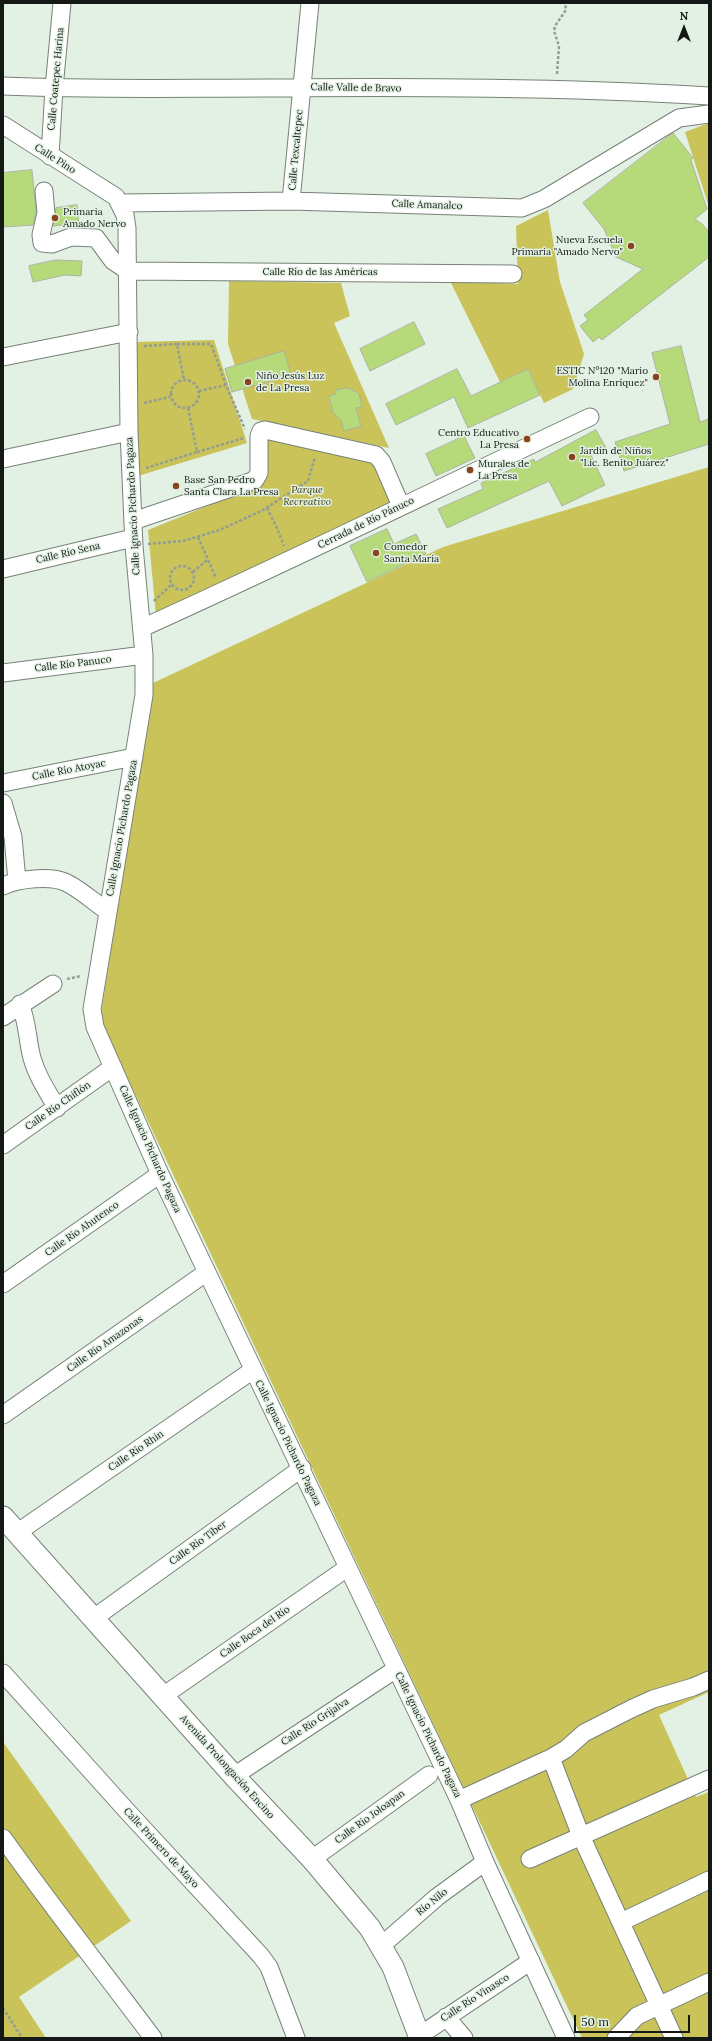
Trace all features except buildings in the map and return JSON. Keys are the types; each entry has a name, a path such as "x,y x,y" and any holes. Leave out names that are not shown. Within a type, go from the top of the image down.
{"main road":[{"name":"Avenida Prolongación Encino","path":"3,1516 234,1776 312,1858 370,1928 393,1967 420,2037"}],"street":[{"name":"Calle Coatepec Harina","path":"50,156 54,88 62,3"},
{"name":"Calle Texcaltepec","path":"291,202 310,3"},
{"name":"Calle Valle de Bravo","path":"3,86 54,88 555,90 709,96"},
{"name":"Calle Amanalco","path":"114,197 522,208 544,199 679,118 709,114"},
{"name":"Calle Pino","path":"5,129 114,197"},
{"path":"44,191 46,213 41,235 42,243 52,244 71,237 96,238 112,261 128,271"},
{"name":"Calle Ignacio Pichardo Pagaza","path":"114,197 125,215 127,228 129,432 134,542 144,655 144,695 97,973 92,1009 94,1020 113,1068 160,1174 253,1370 302,1468 347,1568 459,1800 485,1862 566,2038"},
{"name":"Calle Río de las Américas","path":"128,271 513,274"},
{"path":"3,358 129,332"},
{"name":"Cerrada de Río Pánuco","path":"142,628 292,560 401,506 590,417"},
{"path":"133,521 257,478 259,473 258,436 261,431 265,430 369,453 379,458 401,506"},
{"path":"3,459 129,432"},
{"name":"Calle Río Sena","path":"3,569 134,542"},
{"name":"Calle Río Panuco","path":"3,673 144,655"},
{"name":"Calle Río Atoyac","path":"3,784 134,757"},
{"path":"3,803 13,837 10,884 33,879 58,880 66,882 107,911"},
{"path":"3,1017 20,1004 53,984"},
{"path":"20,1004 25,1016 32,1056 37,1073 56,1108"},
{"name":"Calle Río Chiflón","path":"3,1145 113,1068"},
{"name":"Calle Río Ahutenco","path":"3,1284 160,1174"},
{"name":"Calle Río Amazonas","path":"3,1415 207,1272"},
{"name":"Calle Río Rhin","path":"18,1532 253,1370"},
{"name":"Calle Río Tiber","path":"94,1618 302,1468"},
{"name":"Calle Boca del Río","path":"163,1696 347,1568"},
{"name":"Calle Río Grijalva","path":"234,1776 396,1669"},
{"name":"Calle Primero de Mayo","path":"3,1673 127,1811 261,1956 269,1967 296,2038"},
{"path":"459,1800 551,1758 566,1749 584,1733 611,1719 653,1699 693,1687 709,1680"},
{"path":"551,1758 581,1836 674,2038"},
{"name":"Calle Río Joloapan","path":"312,1858 429,1775"},
{"path":"530,1859 709,1779"},
{"path":"3,1838 55,1910 93,1957 153,2038"},
{"name":"Río Nilo","path":"381,1946 437,1896 485,1862"},
{"path":"621,1922 709,1880"},
{"name":"Calle Río Vinasco","path":"420,2037 446,2017 531,1961"},
{"path":"616,2038 637,2016 709,1982"},
{"path":"446,2017 464,2038"}],"path":[{"path":"558,63 559,46 554,32 555,26 566,10 565,3"},
{"path":"176,344 184,380"},
{"path":"144,352 144,345 211,344 226,385 246,430"},
{"path":"184,380 194,383 199,391 198,400 188,408 175,405 170,397 174,384 184,380"},
{"path":"199,391 226,385"},
{"path":"143,396 143,410"},
{"path":"143,403 170,397"},
{"path":"188,408 197,452"},
{"path":"143,462 143,469 248,437"},
{"path":"134,542 183,541 220,530 267,508 308,480 320,442"},
{"path":"267,508 292,560"},
{"path":"198,536 222,592"},
{"path":"193,572 207,560"},
{"path":"179,566 187,566 193,572 194,581 186,590 177,590 170,581 172,570 179,566"},
{"path":"53,984 71,978 97,973"},
{"path":"3,2008 22,2038"}],"green space":[{"path":"709,123 709,207 685,132"},
{"path":"548,210 560,282 584,354 573,389 544,403 528,369 500,382 450,281 518,284 516,226"},
{"path":"229,281 341,283 350,316 334,323 389,448 252,419 228,344"},
{"path":"214,340 247,443 138,476 135,342"},
{"name":"Parque Recreativo","path":"261,435 374,464 395,508 156,616 148,530 261,484"},
{"path":"709,467 709,1692 659,1715 696,1797 709,1792 709,2038 582,2038 100,1020 153,683 443,547"},
{"path":"3,1742 131,1921 19,1997 46,2038 3,2038"}],"place":[{"name":"Primaria Amado Nervo","path":"55,218"},
{"name":"Nueva Escuela Primaria \"Amado Nervo\"","path":"631,246"},
{"name":"ESTIC N°120 \"Mario Molina Enríquez\"","path":"656,377"},
{"name":"Niño Jesús Luz de La Presa","path":"248,382"},
{"name":"Centro Educativo La Presa","path":"527,439"},
{"name":"Jardín de Niños \"Lic. Benito Juárez\"","path":"572,457"},
{"name":"Murales de La Presa","path":"470,470"},
{"name":"Base San Pedro Santa Clara La Presa","path":"176,486"},
{"name":"Comedor Santa María","path":"376,553"}]}
